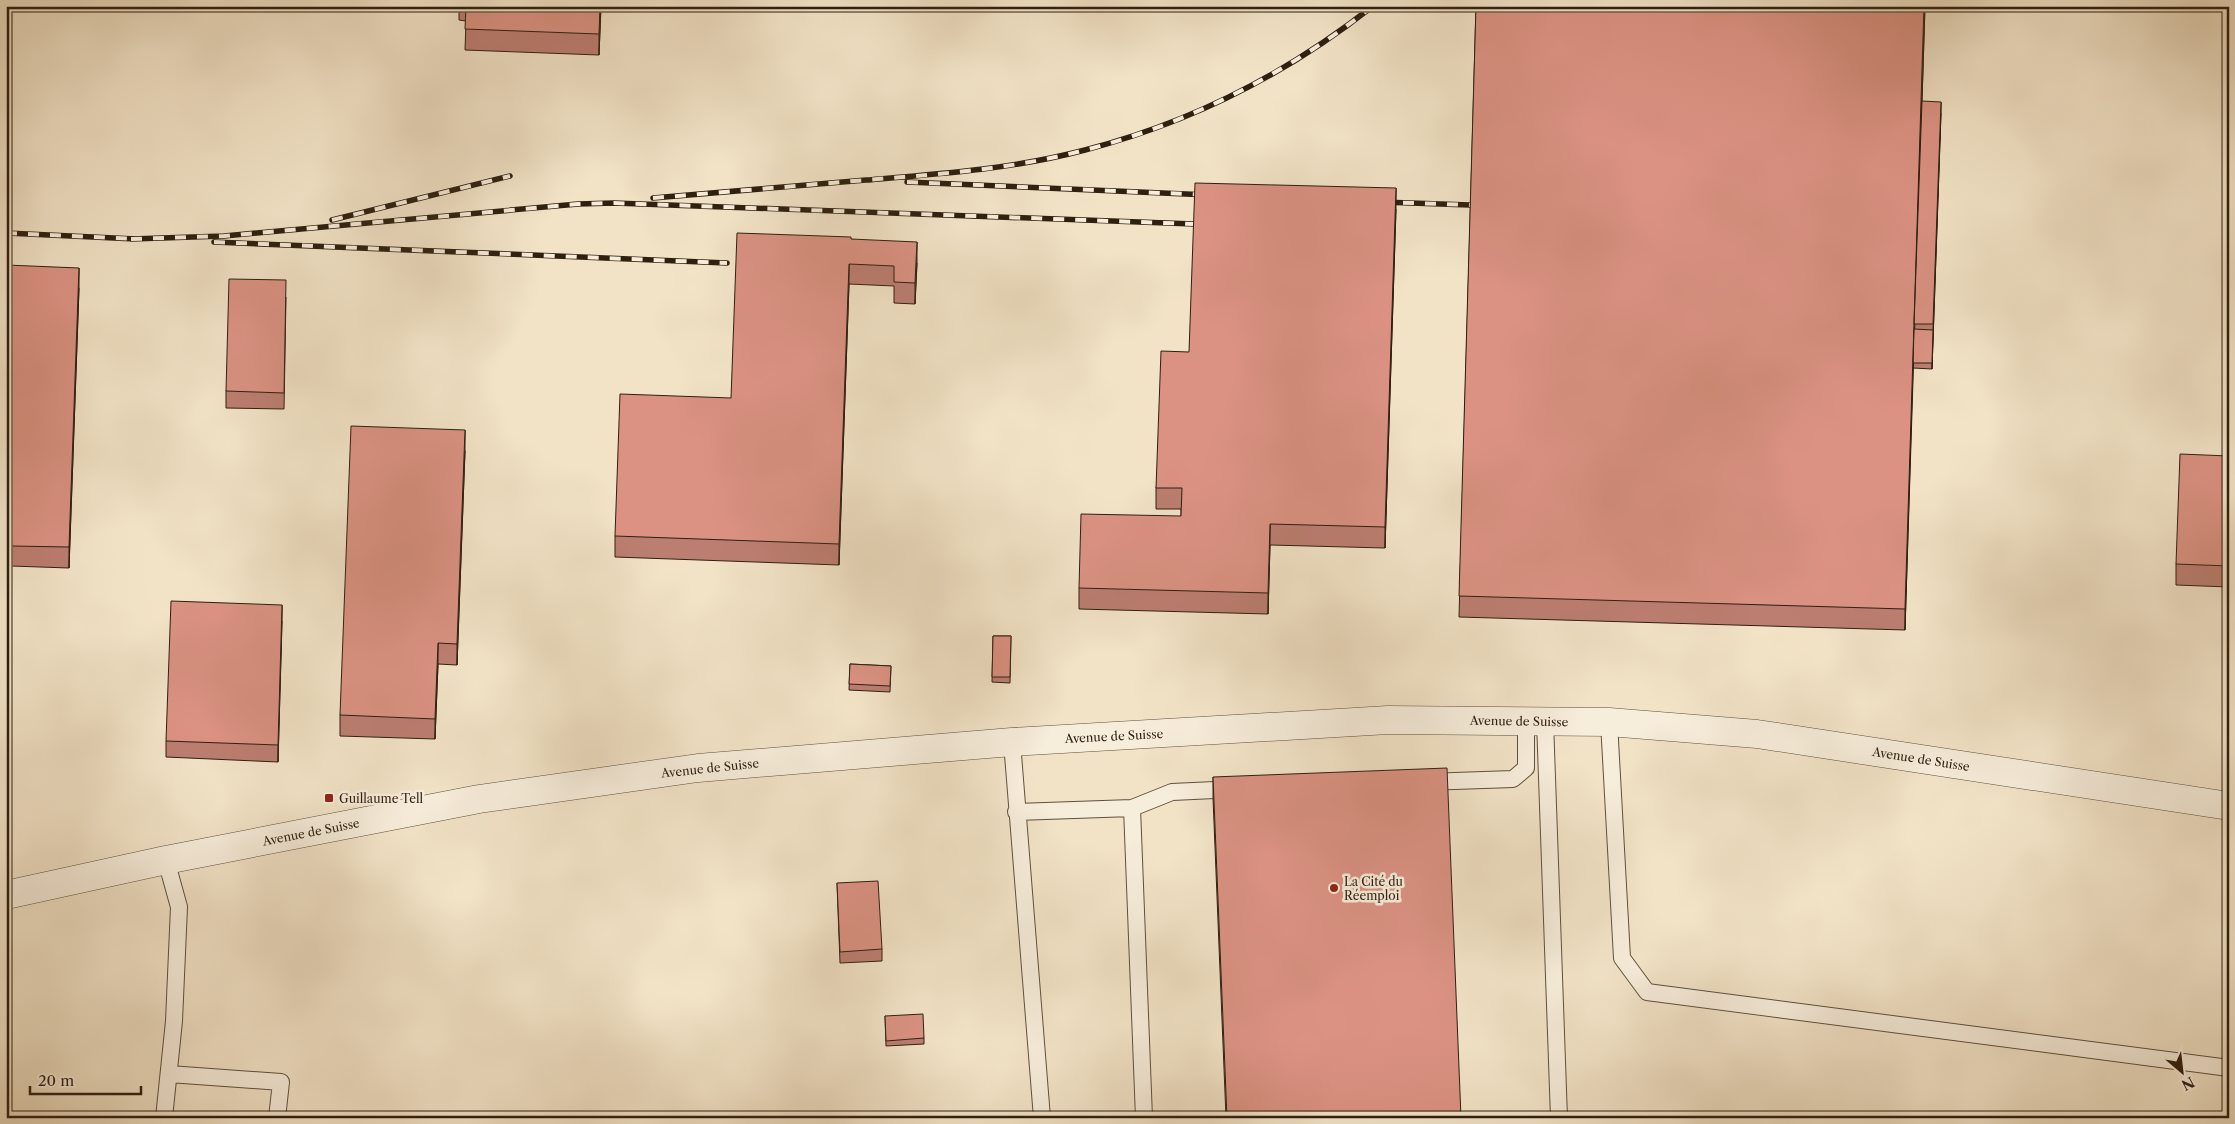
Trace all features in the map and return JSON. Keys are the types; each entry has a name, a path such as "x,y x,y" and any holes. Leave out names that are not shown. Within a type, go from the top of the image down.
{"street":[{"name":"Avenue de Suisse","path":"6,895 166,860 479,798 679,770 1012,742 1388,720 1609,722 1757,734 2229,806"}],"lane":[{"path":"1406,783 1513,779 1526,768 1536,721"},
{"path":"1536,721 1559,1118"},
{"path":"1609,722 1622,958 1647,992 2229,1068"},
{"path":"1012,742 1016,812 1042,1118"},
{"path":"1016,812 1132,808 1172,792 1250,789"},
{"path":"1132,808 1144,1118"},
{"path":"164,1118 174,1021 179,908 166,860"},
{"path":"169,1074 281,1082 277,1118"}],"building":[{"path":"466,6 600,6 599,34 465,29"},
{"path":"1476,6 1924,6 1905,609 1459,596"},
{"path":"1922,101 1941,102 1933,324 1914,324"},
{"path":"1195,183 1396,188 1385,527 1270,524 1268,593 1079,588 1081,514 1181,516 1182,488 1156,488 1161,351 1189,352"},
{"path":"737,233 851,237 851,239 917,242 915,283 894,282 894,266 849,264 839,544 615,536 620,394 731,398"},
{"path":"6,265 79,268 69,547 11,546 7,683"},
{"path":"229,279 286,280 284,393 226,391"},
{"path":"1914,329 1933,330 1932,363 1913,363"},
{"path":"351,426 465,430 457,644 438,643 435,719 340,715"},
{"path":"2180,454 2229,456 2229,566 2176,564"},
{"path":"171,601 282,605 278,745 166,741"},
{"path":"993,636 1011,636 1010,677 992,677"},
{"path":"850,664 891,666 890,686 849,684"},
{"name":"La Cité du Réemploi","path":"1447,768 1461,1118 1227,1118 1213,777"},
{"path":"878,881 882,949 840,952 837,883"},
{"path":"923,1014 924,1038 886,1041 885,1016"}],"railway":[{"path":"653,198 976,170 1031,162 1085,150 1162,126 1236,93 1307,53 1373,6"},
{"path":"332,220 510,176"},
{"path":"907,182 1209,195"},
{"path":"1381,202 1470,205"},
{"path":"131,239 224,236 578,204 614,203 1194,224"},
{"path":"6,233 136,239"},
{"path":"214,242 727,263"}],"place":[{"name":"Guillaume Tell","path":"329,798"},
{"name":"La Cité du Réemploi","path":"1334,888"}]}
